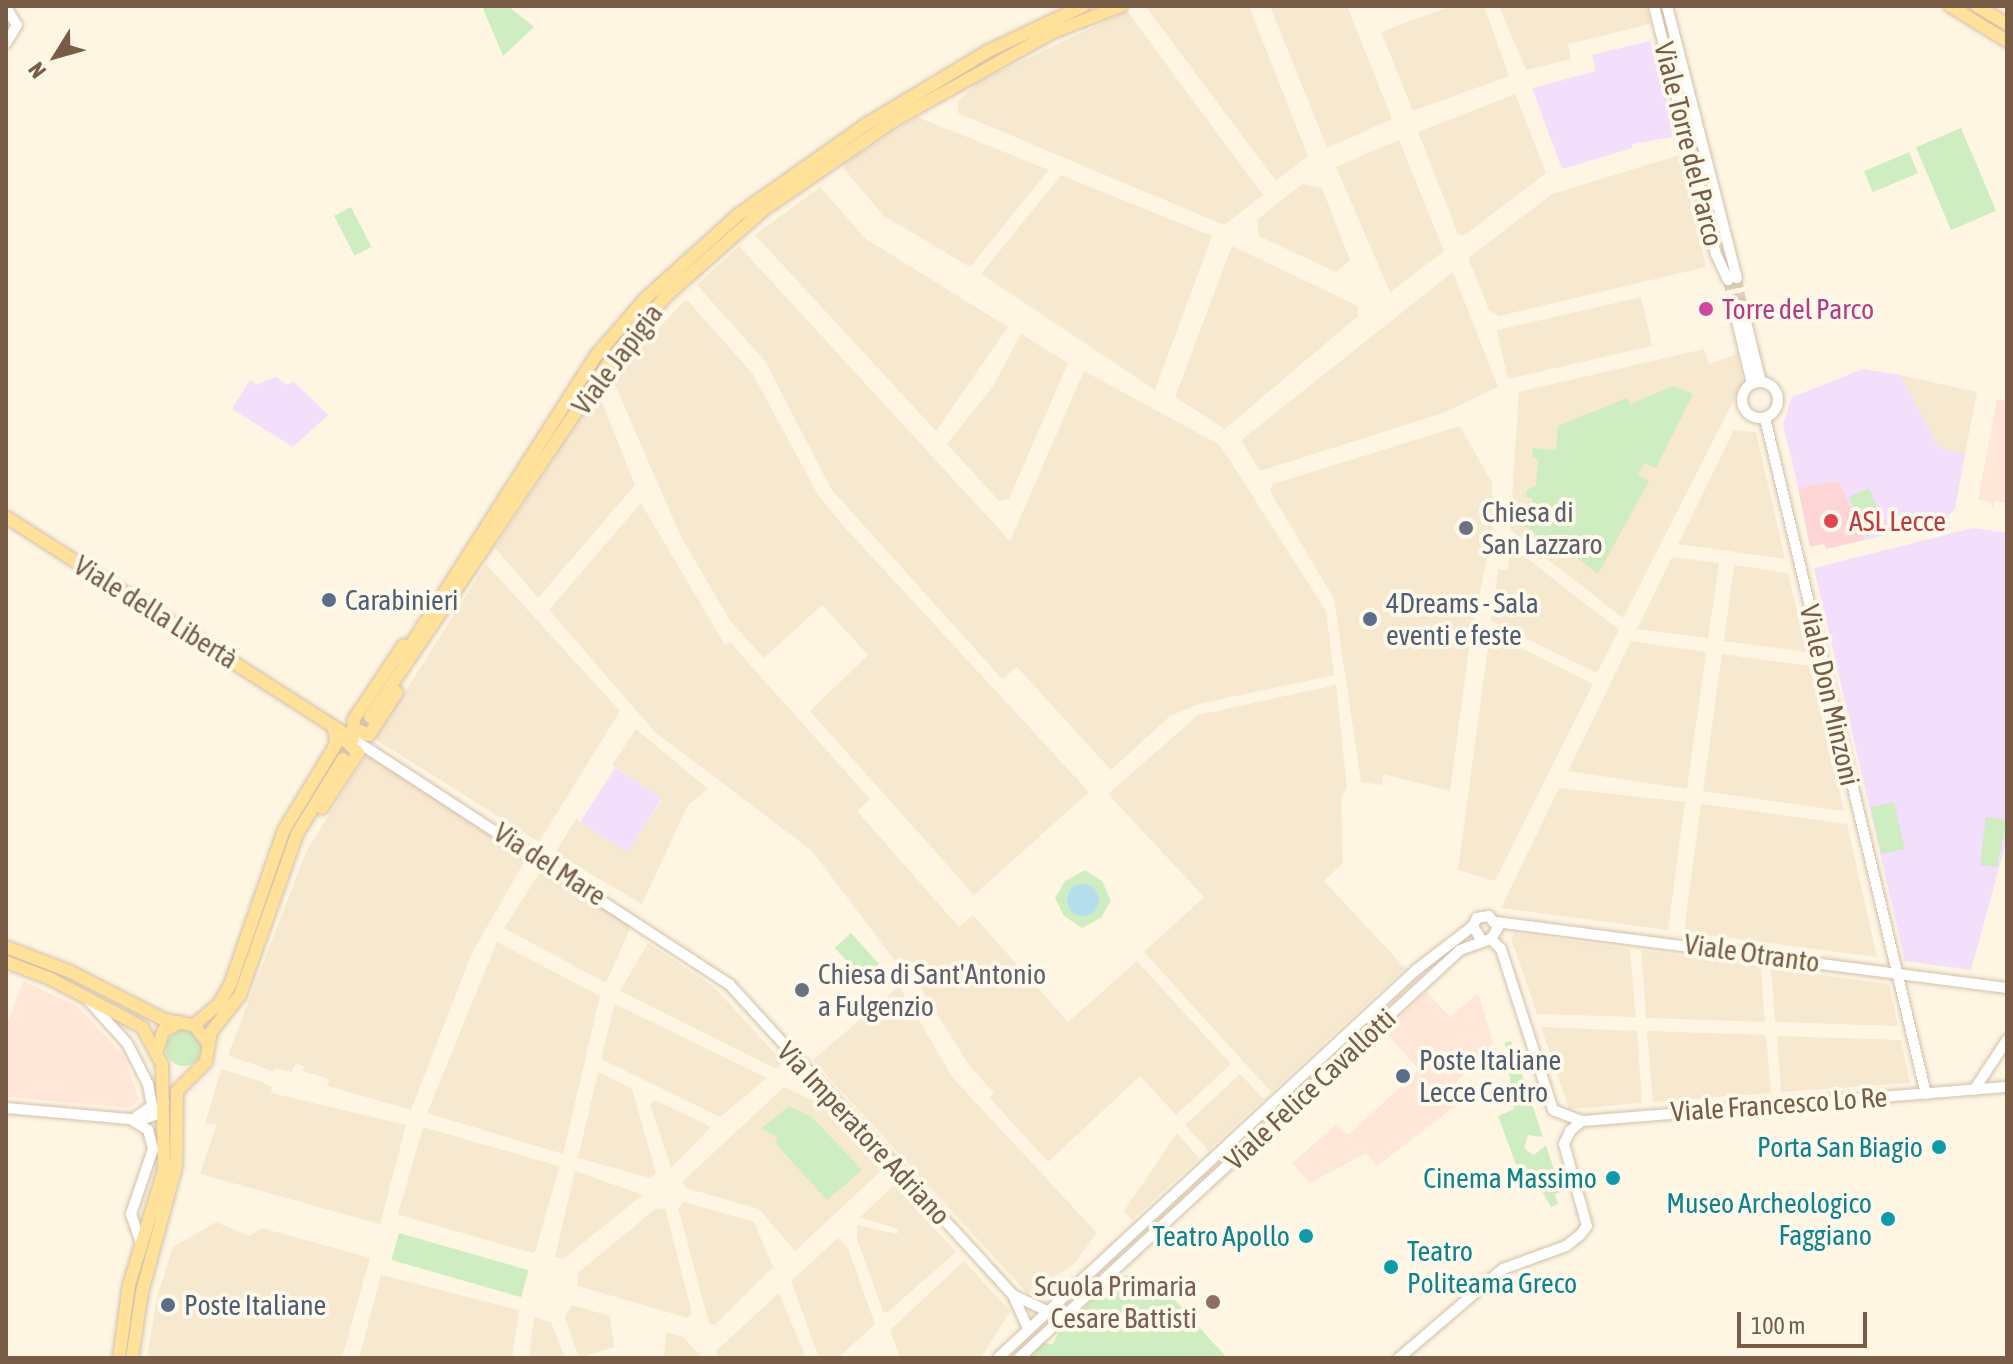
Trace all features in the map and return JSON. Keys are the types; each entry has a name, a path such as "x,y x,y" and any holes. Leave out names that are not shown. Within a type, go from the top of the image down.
{"main road":[{"name":"Viale Japigia","path":"371,734 417,642 616,331 738,215 901,102 1083,6"},
{"name":"Viale Japigia","path":"363,717 600,375 645,317 763,210 916,107 1051,33 1121,6"},
{"path":"1950,6 2007,41"},
{"path":"1977,6 2007,24"},
{"name":"Viale della Libertà","path":"6,517 354,737"},
{"path":"194,1025 218,1005 230,985 288,845 343,754 336,725 363,717"},
{"path":"363,717 353,728 371,734"},
{"path":"132,1358 142,1292 176,1167 177,1091 206,1062 216,1025 240,995 288,845 284,830 343,754"},
{"path":"6,947 71,972 149,1013 194,1025 209,1044"},
{"path":"6,962 83,995 142,1027 162,1064 164,1170 129,1285 119,1358"},
{"path":"157,1051 163,1031 180,1022"},
{"path":"162,1064 179,1074 196,1072"}],"street":[{"name":"Viale Torre del Parco","path":"1654,6 1716,254 1732,279 1667,6"},
{"path":"6,7 17,25 6,43"},
{"path":"1738,307 1757,383"},
{"path":"1757,383 1776,392 1778,400 1765,418 1750,415 1743,405 1744,393 1757,383"},
{"name":"Viale Don Minzoni","path":"1765,418 1926,1094"},
{"path":"343,754 373,750 371,734"},
{"name":"Via del Mare","path":"354,737 714,971"},
{"name":"Viale Felice Cavallotti","path":"998,1358 1131,1231 1426,961 1483,915 1496,922"},
{"path":"1487,940 1496,922"},
{"name":"Viale Otranto","path":"1496,922 2007,988"},
{"path":"1399,1358 1503,1269 1566,1246 1587,1226 1564,1144 1570,1131 1582,1121 1553,1110 1501,949 1473,926"},
{"name":"Viale Felice Cavallotti","path":"1019,1358 1125,1256 1460,950 1487,940"},
{"name":"Via Imperatore Adriano","path":"714,971 1013,1295"},
{"path":"83,995 127,1043 148,1084 152,1106 142,1115 127,1118"},
{"path":"1974,1090 2007,1040"},
{"name":"Viale Francesco Lo Re","path":"1582,1121 2007,1087"},
{"path":"6,1108 147,1119 165,1102"},
{"path":"127,1118 148,1130 153,1149 131,1214 142,1246"},
{"path":"1116,1246 1125,1256"},
{"path":"1013,1295 1047,1311"},
{"path":"1013,1295 1028,1329"}],"shaded area":[{"path":"1249,6 1308,156 1276,181 1146,7"},
{"path":"1270,6 1347,6 1392,119 1327,148"},
{"path":"1451,6 1484,6 1509,76 1413,111 1381,32"},
{"path":"1499,6 1646,6 1650,24 1568,44 1571,59 1526,70"},
{"path":"1127,11 1263,195 1224,225 958,113 958,101 980,81"},
{"path":"1650,41 1677,136 1632,144 1633,148 1562,169 1532,88 1596,71 1592,55"},
{"path":"1515,94 1546,173 1465,235 1458,234 1418,132"},
{"path":"917,117 1049,170 970,267 884,216 844,169 845,163"},
{"path":"1399,140 1444,251 1390,292 1336,167"},
{"path":"1680,155 1706,267 1499,316 1489,310 1468,258 1552,194"},
{"path":"1061,175 1212,236 1155,390 981,274"},
{"path":"1302,184 1322,188 1350,260 1336,272 1259,236 1257,220"},
{"path":"820,187 866,239 1008,327 936,431 755,235"},
{"path":"739,246 1010,541 1084,371 1220,445 1326,611 1334,675 1199,704 1170,716 1111,770 1017,667 1002,679 831,489 765,361 697,285"},
{"path":"1232,246 1358,306 1358,316 1225,429 1175,397"},
{"path":"1453,272 1498,387 1443,413 1260,471 1241,440"},
{"path":"1641,297 1652,346 1508,379 1497,330"},
{"path":"686,299 753,374 817,493 839,521 1089,792 974,895 810,711 868,655 822,605 764,658 731,622 681,537 612,378"},
{"path":"1021,334 1068,363 1009,499 999,501 947,444 993,386"},
{"path":"1704,349 1709,364 1737,354 1743,382 1623,618 1510,530 1519,392"},
{"path":"1863,369 1900,375 1939,448 1965,454 1955,509 1943,521 1865,540 1839,481 1798,488 1783,424 1792,397"},
{"path":"1900,375 1977,392 1965,454 1939,449"},
{"path":"276,377 287,385 293,381 328,415 293,447 232,409 250,380 256,385"},
{"path":"1997,399 2007,401 2007,493 2005,503 1994,501 1993,509 1990,502 1978,500"},
{"path":"592,400 602,402 635,485 538,598 495,548"},
{"path":"1460,426 1492,483 1493,530 1471,635 1450,791 1383,774 1382,785 1361,782 1334,599 1270,491 1273,484"},
{"path":"1734,430 1756,432 1785,559 1678,544"},
{"name":"ASL Lecce","path":"1839,481 1865,540 1826,549 1824,544 1810,547 1798,488"},
{"path":"641,503 725,645 730,642 870,799 857,811 959,927 973,915 1068,1022 1137,961 1231,1064 1176,1115 1140,1076 1048,1162 990,1098 994,1093 969,1065 901,957 895,961 812,851 655,732 549,610"},
{"path":"1973,528 2007,533 2007,839 1971,970 1905,961 1814,568"},
{"path":"1511,546 1619,630 1597,673 1491,621 1498,570 1508,570"},
{"path":"1672,557 1719,563 1708,638 1637,629"},
{"path":"486,564 620,711 539,842 375,739"},
{"path":"1734,565 1788,573 1807,652 1724,641"},
{"path":"1490,632 1593,684 1495,881 1458,870"},
{"path":"1631,641 1706,652 1687,789 1568,771"},
{"path":"1722,654 1810,666 1844,811 1703,791"},
{"path":"1336,685 1347,788 1341,798 1343,863 1324,881 1405,968 1271,1092 1144,952 1204,897 1108,794 1198,715"},
{"path":"636,729 708,789 688,805 642,904 555,853 576,819 627,852 662,800 612,765"},
{"path":"367,754 527,857 471,955 411,1110 328,1086 329,1079 303,1071 304,1066 296,1063 292,1072 276,1068 274,1072 228,1055 306,852"},
{"path":"615,768 662,798 627,852 580,822"},
{"path":"1559,788 1685,802 1668,930 1501,908"},
{"path":"1701,804 1847,824 1877,957 1684,932"},
{"path":"542,869 631,926 606,983 504,928"},
{"path":"1515,933 1630,949 1636,1017 1537,1014 1511,938"},
{"path":"497,942 600,996 563,1154 427,1113"},
{"path":"648,943 714,987 783,1062 776,1069 620,991"},
{"path":"1641,950 1761,967 1765,1022 1646,1018"},
{"path":"1771,968 1889,984 1898,1026 1775,1022"},
{"path":"23,981 77,1006 123,1055 139,1099 130,1108 6,1097 6,1028"},
{"path":"899,986 953,1078 1097,1233 1074,1264 1028,1294 813,1060"},
{"path":"1427,992 1450,1017 1478,993 1493,1043 1451,1088 1458,1104 1377,1166 1366,1153 1310,1183 1292,1163 1337,1124 1348,1135 1419,1070 1385,1031"},
{"path":"615,1004 767,1078 720,1117 601,1059"},
{"path":"1541,1027 1637,1031 1642,1103 1569,1109"},
{"path":"1647,1031 1766,1035 1771,1093 1653,1102"},
{"path":"1777,1036 1901,1040 1910,1083 1781,1092"},
{"path":"221,1069 260,1081 272,1087 271,1093 406,1125 380,1224 200,1174 217,1124 205,1124"},
{"path":"598,1072 632,1089 656,1173 650,1178 578,1158"},
{"path":"1240,1074 1263,1099 1208,1150 1185,1125"},
{"path":"784,1087 820,1104 881,1171 795,1251 759,1209 686,1188 682,1182"},
{"path":"655,1100 711,1127 671,1168 650,1104"},
{"path":"423,1127 559,1166 534,1254 398,1214"},
{"path":"1177,1133 1199,1158 1132,1220 1124,1211"},
{"path":"575,1171 643,1195 563,1259 555,1257"},
{"path":"894,1185 956,1252 888,1312 883,1311 857,1239 857,1225 897,1234 898,1229 860,1217"},
{"path":"684,1202 754,1222 773,1267 715,1325 709,1323 678,1208"},
{"path":"665,1208 692,1313 688,1318 578,1286 578,1273 655,1209"},
{"path":"216,1222 249,1236 262,1228 370,1258 342,1358 147,1358 157,1297 173,1247"},
{"path":"838,1238 848,1248 875,1324 838,1358 819,1358 791,1281"},
{"path":"964,1261 1010,1311 981,1358 900,1358 890,1330"},
{"path":"381,1275 519,1310 512,1358 359,1358"},
{"path":"779,1293 806,1358 718,1358 716,1351"},
{"path":"572,1305 610,1316 614,1347 579,1358 565,1317"},
{"path":"534,1317 551,1322 565,1358 529,1358"},
{"path":"666,1332 683,1337 703,1358 664,1358"}],"green space":[{"path":"482,6 508,6 534,27 503,56"},
{"path":"1961,128 1996,211 1951,230 1916,147"},
{"path":"1909,152 1918,173 1873,192 1864,171"},
{"path":"351,207 371,247 355,256 334,216"},
{"path":"1674,386 1693,394 1656,468 1644,463 1638,475 1649,481 1598,574 1550,537 1546,542 1522,524 1522,518 1534,518 1532,498 1527,498 1526,491 1536,485 1538,459 1532,458 1533,448 1556,450 1558,426 1627,398 1630,404"},
{"path":"1869,488 1886,527 1866,536 1849,497"},
{"path":"1894,802 1905,849 1881,854 1871,807"},
{"path":"1986,817 2007,820 1997,867 1980,865"},
{"path":"1085,870 1102,881 1111,901 1101,918 1082,928 1064,916 1055,898 1065,881"},
{"path":"851,933 879,964 863,979 835,948"},
{"path":"184,1030 197,1035 202,1048 197,1061 184,1066 171,1061 166,1048 171,1035"},
{"path":"1511,1041 1543,1137 1528,1135 1524,1148 1534,1155 1546,1145 1561,1192 1555,1194 1558,1204 1551,1207 1536,1180 1524,1186 1498,1116 1514,1109 1505,1043"},
{"path":"789,1106 812,1117 862,1170 827,1200 775,1143 778,1138 762,1128"},
{"path":"399,1233 529,1270 521,1297 391,1260"},
{"path":"1128,1275 1153,1279 1164,1288 1227,1358 1028,1358 1043,1343 1053,1344 1061,1328 1117,1277"}],"water":[{"path":"1083,884 1094,889 1099,900 1094,911 1083,916 1072,911 1067,900 1072,889"}],"tunnel":[{"path":"1737,278 1742,306"},
{"path":"1728,280 1734,308"},
{"path":"339,756 366,715"}],"place":[{"name":"Torre del Parco","path":"1706,309"},
{"name":"ASL Lecce","path":"1831,521"},
{"name":"Chiesa di San Lazzaro","path":"1466,528"},
{"name":"Carabinieri","path":"329,600"},
{"name":"4Dreams - Sala eventi e feste","path":"1370,619"},
{"name":"Chiesa di Sant'Antonio a Fulgenzio","path":"802,990"},
{"name":"Poste Italiane Lecce Centro","path":"1403,1076"},
{"name":"Porta San Biagio","path":"1939,1147"},
{"name":"Cinema Massimo","path":"1613,1178"},
{"name":"Museo Archeologico Faggiano","path":"1888,1219"},
{"name":"Teatro Apollo","path":"1306,1236"},
{"name":"Teatro Politeama Greco","path":"1391,1267"},
{"name":"Scuola Primaria Cesare Battisti","path":"1213,1302"},
{"name":"Poste Italiane","path":"168,1305"}]}
